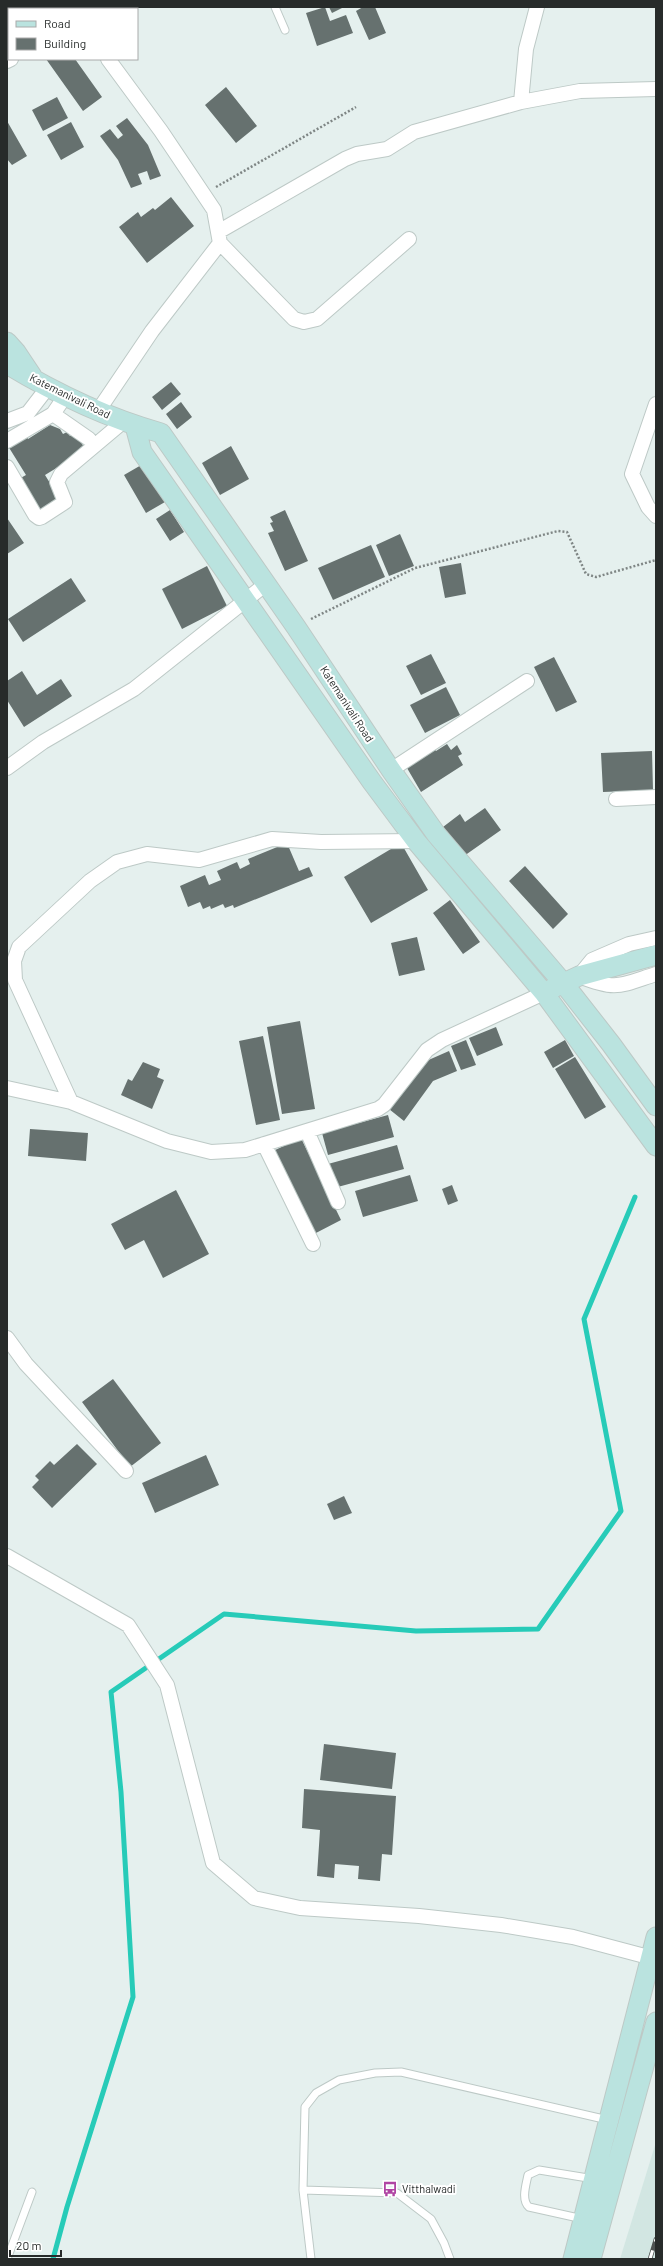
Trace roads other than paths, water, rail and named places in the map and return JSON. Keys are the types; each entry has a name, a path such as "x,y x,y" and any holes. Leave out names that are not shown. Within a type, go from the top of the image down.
{"main road":[{"path":"7,342 42,384"},
{"name":"Katemanivali Road","path":"7,364 42,384 98,411 161,433 296,627 391,770 436,834 571,980 611,1044 656,1106"},
{"path":"7,380 13,382 42,384"},
{"name":"Katemanivali Road","path":"130,423 142,452 372,782 416,841 544,992 655,1141"},
{"path":"544,992 571,980 656,955"},
{"path":"592,2259 618,2122 653,1958 656,1937"},
{"path":"573,2259 594,2179 618,2122 656,2022"}],"street":[{"path":"521,102 526,50 538,7"},
{"path":"109,60 214,210 219,238 294,319 304,322 317,319 409,239"},
{"path":"98,411 152,331 219,238 345,159 357,154 387,149 414,132 521,102 580,91 656,89"},
{"path":"20,434 10,420 28,413 34,408 42,384"},
{"path":"7,441 53,414 66,396"},
{"path":"656,404 632,474 648,507 656,516"},
{"path":"53,414 89,439"},
{"path":"7,467 35,515 39,518 42,517 65,502 57,486 57,482 61,474 130,423"},
{"path":"7,768 43,742 134,689 266,584"},
{"path":"391,770 527,681"},
{"path":"616,798 656,797"},
{"path":"71,1102 15,980 14,961 19,947 90,881 117,862 147,854 199,860 272,839 321,842 416,841"},
{"path":"571,980 592,960 599,956 629,944 656,938"},
{"path":"571,980 617,987 656,974"},
{"path":"7,1088 71,1102 167,1141 211,1152 234,1152 378,1109 384,1105 428,1050 442,1040 544,992"},
{"path":"307,1131 338,1202"},
{"path":"264,1144 313,1244"},
{"path":"7,1338 26,1364 126,1470"},
{"path":"7,1556 128,1625 167,1684 213,1863 254,1898 300,1908 419,1916 501,1925 573,1937 653,1958"}],"lane":[{"path":"274,7 286,30"},
{"path":"311,2259 303,2190 305,2107 316,2093 339,2080 375,2073 401,2072 618,2122"},
{"path":"583,2220 529,2207 525,2204 524,2198 528,2174 539,2170 594,2179"},
{"path":"303,2190 397,2194 431,2219 444,2243 450,2259"},
{"path":"7,2259 32,2192"}],"waterway":[{"path":"53,2259 67,2207 133,1997 121,1792 111,1692 224,1614 416,1631 538,1629 621,1511 584,1319 635,1197"}],"railway":[{"path":"650,2259 656,2239"}],"place":[{"name":"Vitthalwadi","path":"390,2189"}]}
